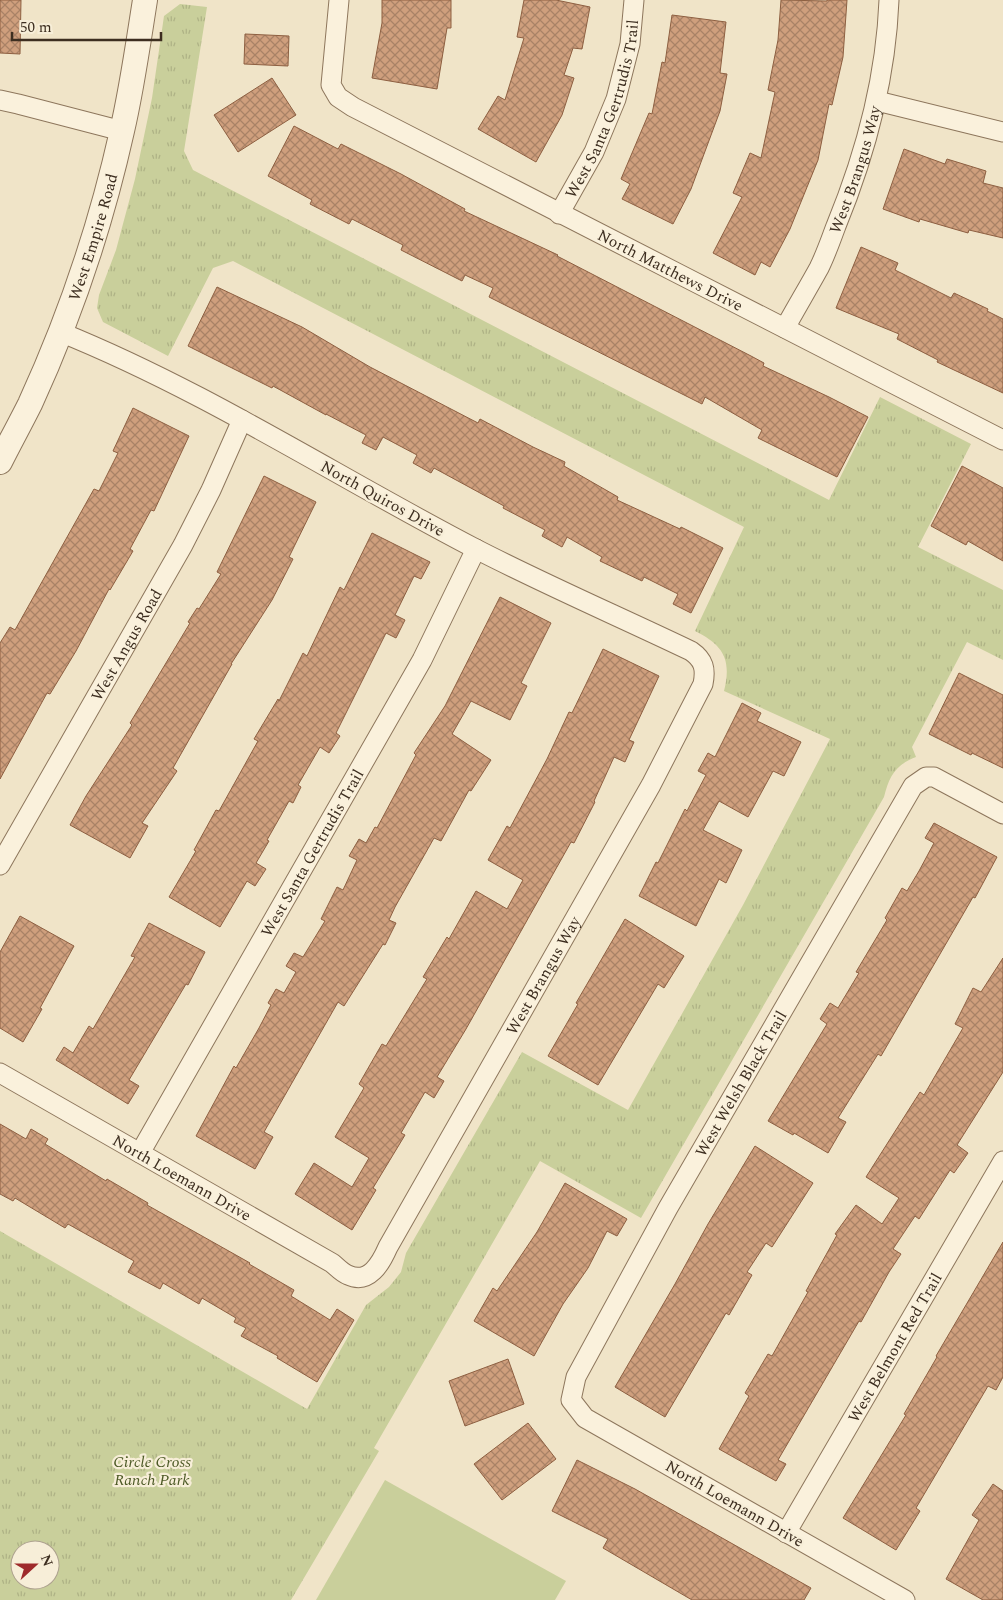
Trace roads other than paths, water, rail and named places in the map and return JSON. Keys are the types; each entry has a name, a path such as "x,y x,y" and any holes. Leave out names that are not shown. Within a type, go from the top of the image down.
{"street":[{"name":"West Empire Road","path":"0,462 30,404 82,274 102,210 122,131 145,0"},
{"name":"North Matthews Drive","path":"339,0 330,85 338,97 353,107 1003,440"},
{"name":"West Santa Gertrudis Trail","path":"559,214 594,152 616,99 630,44 634,0"},
{"name":"West Brangus Way","path":"785,328 820,266 847,200 877,101 888,29 889,0"},
{"path":"0,100 122,131"},
{"path":"877,101 1003,132"},
{"name":"North Quiros Drive","path":"60,332 141,367 242,420 476,549 691,651 699,656 704,664"},
{"name":"West Angus Road","path":"3,852 183,545 211,490 242,420"},
{"name":"West Santa Gertrudis Trail","path":"140,1153 422,660 476,549"},
{"name":"West Brangus Way","path":"365,1275 374,1272 381,1264 388,1247 647,793 703,684 704,664"},
{"name":"West Welsh Black Trail","path":"571,1400 576,1377 668,1208 913,786 926,777 934,777 1003,814"},
{"name":"North Loemann Drive","path":"0,1072 332,1263 347,1275 356,1278 365,1275"},
{"name":"West Belmont Red Trail","path":"786,1533 1003,1161"},
{"name":"North Loemann Drive","path":"571,1400 585,1418 905,1600"}],"park label":[{"name":"Circle Cross Ranch Park","path":"152,1470"}]}
